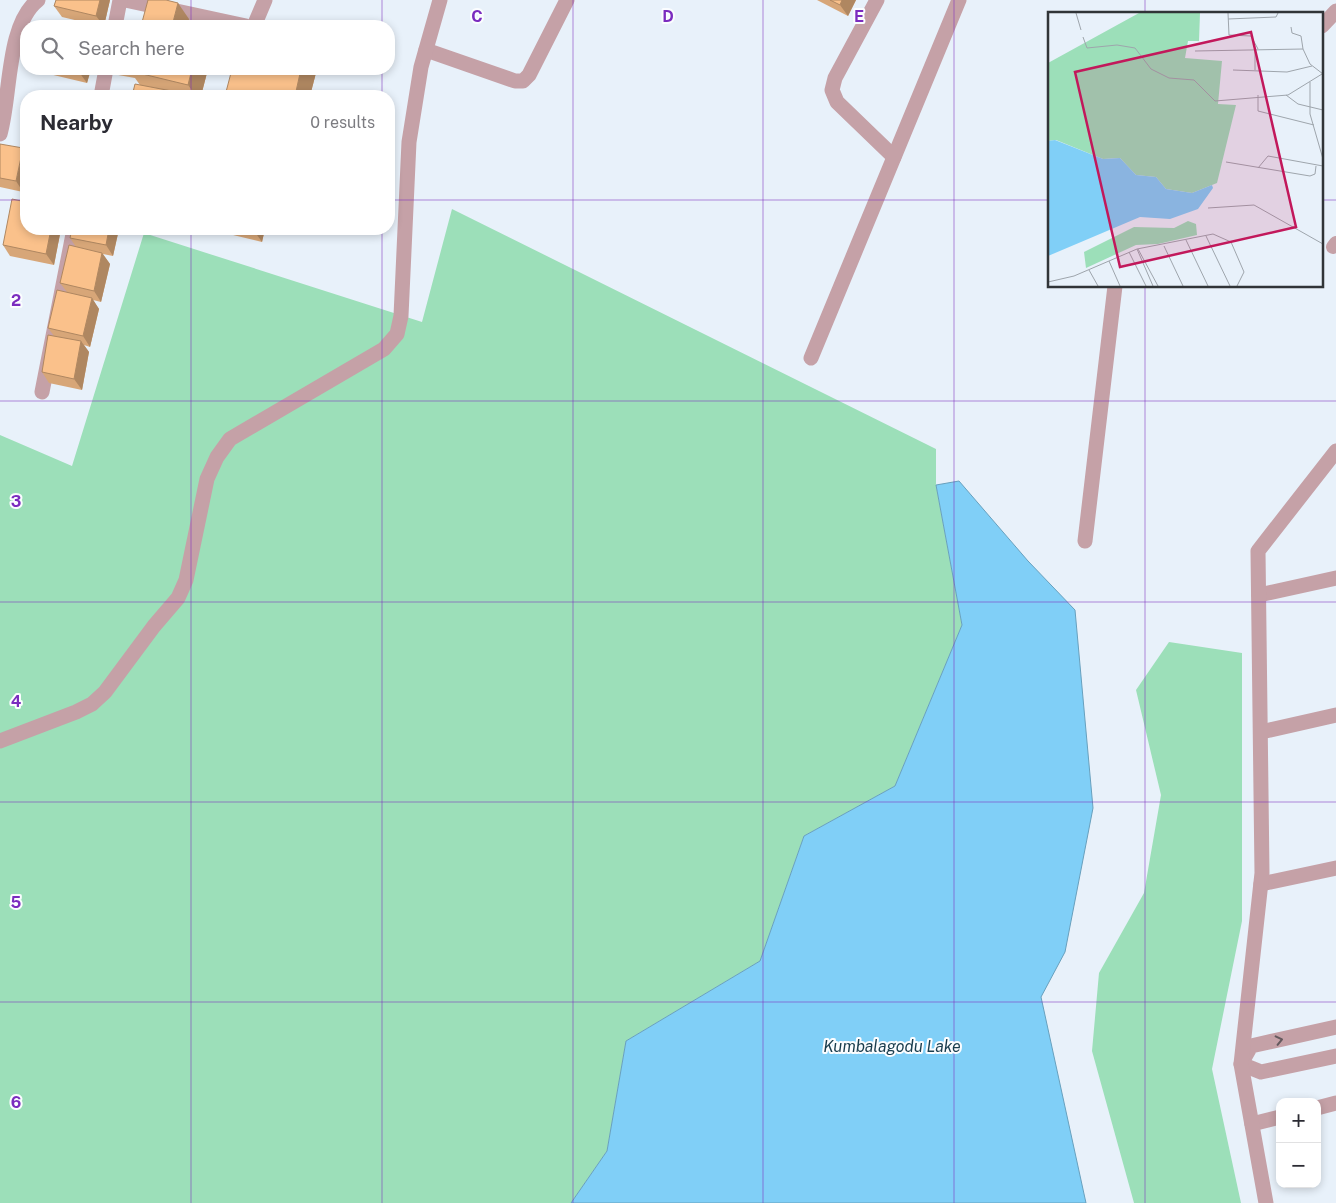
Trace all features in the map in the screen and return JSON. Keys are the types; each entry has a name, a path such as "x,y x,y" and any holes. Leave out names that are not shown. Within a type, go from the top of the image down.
{"street":[{"path":"24,20 31,5 38,0"},
{"path":"115,20 120,0"},
{"path":"125,0 218,20"},
{"path":"257,20 265,0"},
{"path":"0,741 92,704 105,692 154,626 178,598 186,580 207,479 217,457 230,439 384,349 397,334 401,316 409,142 421,67 440,0"},
{"path":"426,50 515,81 523,81 529,75 567,0"},
{"path":"877,0 835,78 832,90 837,102 894,157"},
{"path":"812,358 959,0"},
{"path":"1324,24 1336,10"},
{"path":"0,134 20,27"},
{"path":"102,90 105,75"},
{"path":"42,392 73,235"},
{"path":"1084,541 1115,288"},
{"path":"1266,1203 1241,1064 1262,873 1258,551 1336,452"},
{"path":"1259,595 1336,578"},
{"path":"1260,732 1336,715"},
{"path":"1261,884 1336,868"},
{"path":"1241,1064 1251,1046 1336,1027"},
{"path":"1241,1064 1261,1072 1336,1056"},
{"path":"1321,1107 1336,1103"},
{"path":"1252,1124 1276,1118"}],"green space":[{"path":"452,209 936,449 936,485 962,625 895,786 804,836 760,961 626,1041 607,1151 571,1203 0,1203 0,435 72,466 143,235 150,235 422,322"},
{"path":"1169,642 1242,653 1242,921 1212,1069 1241,1203 1134,1203 1092,1051 1099,973 1144,893 1161,795 1136,690"}],"water":[{"name":"Kumbalagodu Lake","path":"959,481 1028,561 1075,610 1093,808 1065,952 1041,997 1086,1203 571,1203 607,1151 626,1041 760,961 804,836 895,786 962,625 936,485"}],"building":[{"path":"56,0 100,0 96,16 54,6"},
{"path":"148,0 166,0 178,3 174,20 143,20"},
{"path":"830,0 842,0 840,5"},
{"path":"147,75 190,75 188,85"},
{"path":"230,75 300,75 296,90 227,90"},
{"path":"135,84 166,90 134,90"},
{"path":"0,144 20,147 20,162 16,181 0,178"},
{"path":"12,199 20,201 20,235 50,235 46,254 3,245"},
{"path":"71,235 108,235 106,245 70,238"},
{"path":"69,245 102,253 94,291 60,283"},
{"path":"57,290 92,298 83,336 48,328"},
{"path":"48,335 81,341 74,379 42,372"}]}
